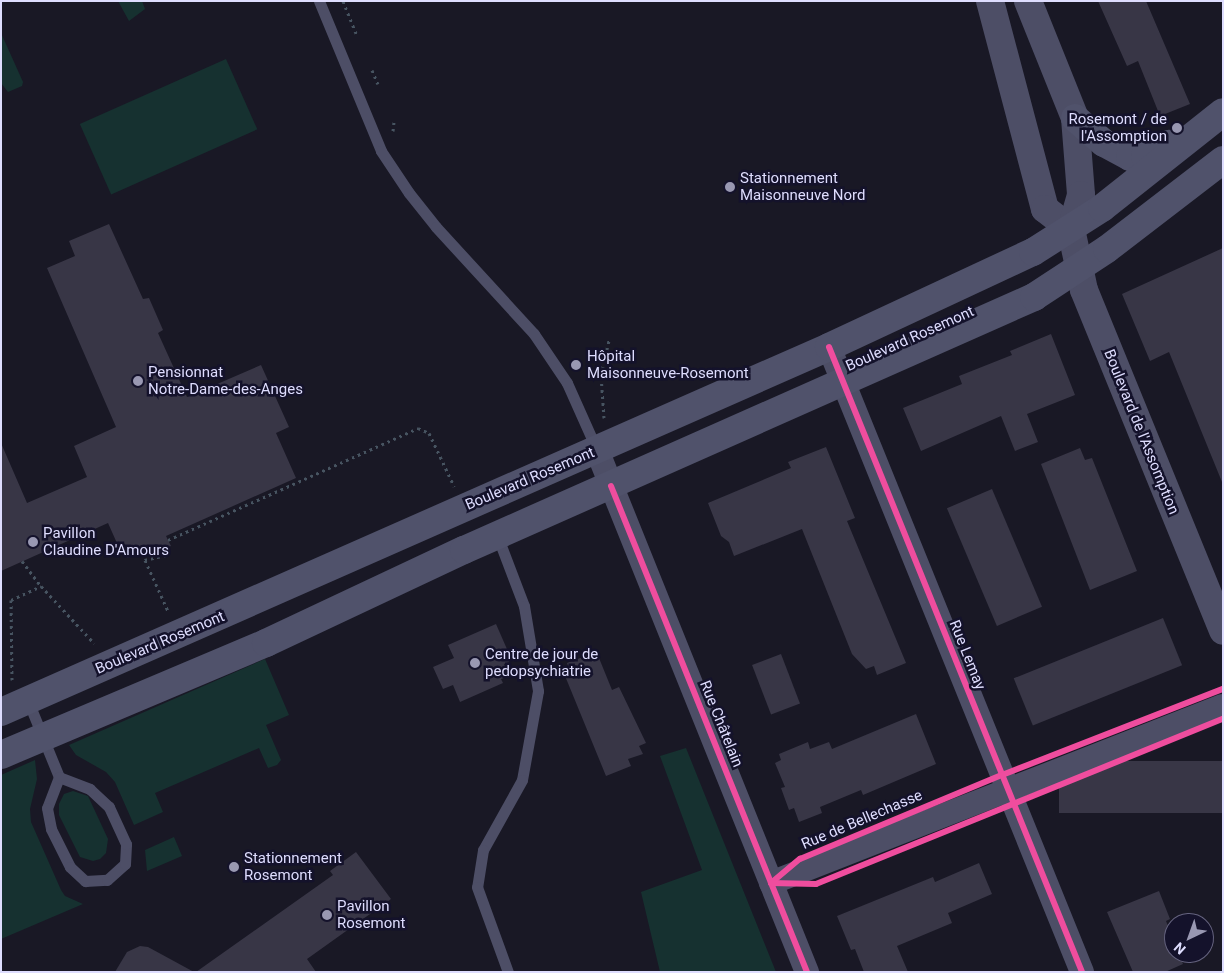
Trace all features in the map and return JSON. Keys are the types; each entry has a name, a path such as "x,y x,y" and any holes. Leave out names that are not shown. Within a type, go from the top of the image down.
{"main road":[{"path":"1075,118 1104,143 1130,157 1145,156 1213,120"},
{"name":"Boulevard Rosemont","path":"14,700 597,450 829,347 1033,252 1071,229 1115,198 1213,120"},
{"name":"Boulevard Rosemont","path":"1,755 266,643 498,536 1034,297 1079,268 1223,160"}],"street":[{"path":"990,1 998,22 1045,209 1071,229"},
{"name":"Boulevard de l'Assomption","path":"1028,1 1075,118 1081,195 1071,229 1088,302 1223,631"},
{"name":"Rue Lemay","path":"829,347 1082,972"},
{"name":"Rue Châtelain","path":"597,450 806,972"},
{"name":"Rue de Bellechasse","path":"771,882 1223,706"}],"lane":[{"path":"319,1 381,151 409,194 436,227 534,334 567,383 597,450"},
{"path":"498,536 524,606 538,691 522,780 483,850 477,887 508,972"},
{"path":"14,700 43,736 59,777 47,808 51,829 70,867 85,881 107,880 124,864 126,844 109,808 90,789 59,777"}],"path":[{"path":"343,1 356,34"},
{"path":"372,70 378,84"},
{"path":"604,424 601,375 609,340"},
{"path":"168,540 418,428 429,432 457,494"},
{"path":"162,548 166,555 145,560 172,618"},
{"path":"22,561 41,586 100,649"},
{"path":"14,700 10,600 41,586"}],"green space":[{"path":"118,1 142,1 145,9 129,21"},
{"path":"1,33 23,82 22,86 8,92 1,83"},
{"path":"226,59 257,129 111,194 80,124"},
{"path":"265,659 289,715 266,725 281,760 277,765 268,768 259,748 155,793 163,812 134,825 115,782 106,772 76,755 69,745"},
{"path":"686,748 776,972 660,972 641,892 702,870 660,756"},
{"path":"35,760 37,779 30,809 31,822 61,890 65,896 83,904 1,939 1,775"},
{"path":"73,791 88,796 108,839 106,853 100,859 93,861 80,857 59,815 59,804 64,794"},
{"path":"174,837 182,856 147,871 145,850"}],"building":[{"path":"1098,1 1146,1 1190,104 1160,116 1138,61 1127,66"},
{"name":"Pensionnat Notre-Dame-des-Anges","path":"109,224 143,299 149,298 163,330 158,333 187,397 261,365 289,427 276,433 296,478 166,536 171,546 127,558 123,548 120,550 108,523 1,571 1,443 27,503 87,477 74,446 116,427 47,268 75,256 69,241"},
{"path":"1223,248 1222,482 1169,352 1150,361 1122,294"},
{"path":"1051,334 1075,395 1027,414 1038,442 1015,451 1001,416 921,451 903,408 962,384 959,376 1012,355 1010,351"},
{"path":"826,447 855,518 847,521 906,663 877,675 874,666 866,669 852,654 802,529 734,556 729,542 721,536 708,503 791,468 788,462"},
{"path":"1080,448 1085,460 1092,458 1137,571 1090,590 1041,464"},
{"path":"992,489 1042,607 997,626 947,508"},
{"path":"1163,618 1182,665 1033,726 1014,678"},
{"name":"Centre de jour de pedopsychiatrie","path":"496,624 510,656 507,657 509,662 504,664 509,676 501,679 503,683 460,702 453,685 443,689 433,667 454,658 448,645"},
{"path":"591,654 593,660 599,658 612,690 619,687 646,743 639,746 643,754 628,759 631,766 606,776 563,671 569,669 567,663"},
{"path":"781,654 800,703 771,715 752,665"},
{"path":"916,714 936,764 863,795 861,790 820,807 822,813 799,822 794,808 789,810 781,788 785,787 775,763 781,760 779,754 808,742 810,749 829,742 832,749"},
{"path":"1059,761 1223,761 1223,813 1059,813"},
{"name":"Pavillon Rosemont","path":"356,852 391,899 307,959 316,972 196,972 333,875 330,871"},
{"path":"979,863 992,894 948,913 952,923 897,946 908,972 864,972 855,949 851,950 837,916 933,877 935,882"},
{"path":"1159,891 1168,913 1164,913 1164,963 1183,964 1165,972 1133,972 1107,912"},
{"path":"140,946 148,947 194,972 115,972 127,952"}],"cycle path":[{"path":"829,347 1082,972"},
{"path":"611,486 807,972"},
{"path":"771,883 800,859 1002,775 1223,689"},
{"path":"771,883 816,884 1223,719"}],"place":[{"name":"Rosemont / de l'Assomption","path":"1177,128"},
{"name":"Stationnement Maisonneuve Nord","path":"730,187"},
{"name":"Hôpital Maisonneuve-Rosemont","path":"576,365"},
{"name":"Pensionnat Notre-Dame-des-Anges","path":"138,381"},
{"name":"Pavillon Claudine D'Amours","path":"33,542"},
{"name":"Centre de jour de pedopsychiatrie","path":"475,663"},
{"name":"Stationnement Rosemont","path":"234,867"},
{"name":"Pavillon Rosemont","path":"327,915"}]}
